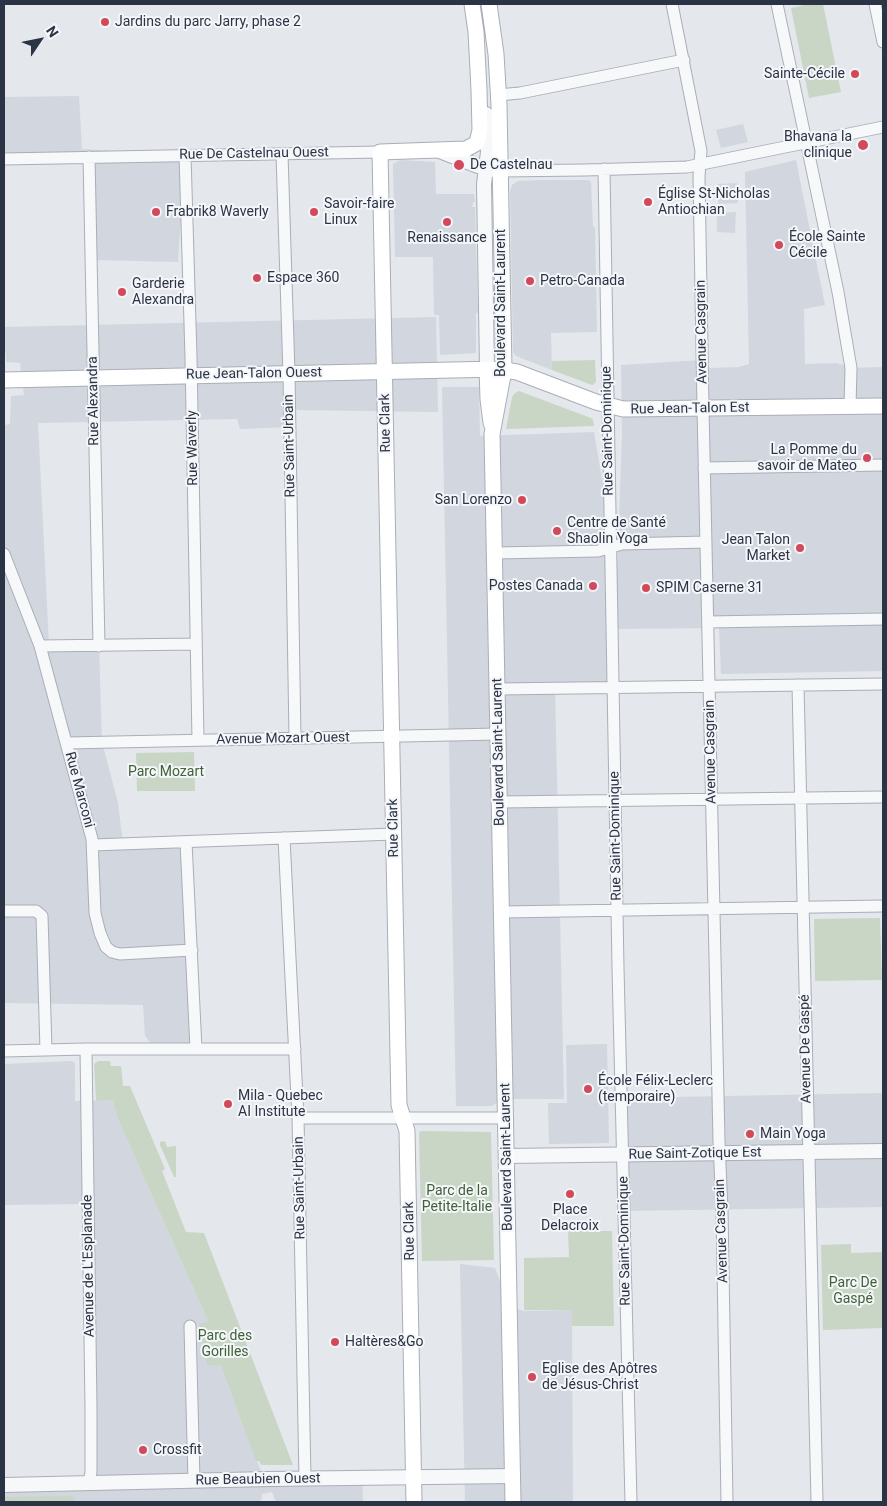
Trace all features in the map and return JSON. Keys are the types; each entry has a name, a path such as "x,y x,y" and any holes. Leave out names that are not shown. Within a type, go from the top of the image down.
{"main road":[{"name":"Boulevard Saint-Laurent","path":"436,150 466,149 477,143 480,130 479,90 476,32 472,4"},
{"name":"Boulevard Saint-Laurent","path":"488,4 496,54 498,95 493,170 504,370 492,434 513,1502"},
{"name":"Rue De Castelnau Ouest","path":"380,152 436,150"},
{"name":"Rue Clark","path":"380,152 399,1105 407,1131 414,1502"},
{"path":"487,369 492,434"},
{"name":"Rue Jean-Talon Est","path":"504,370 517,372 608,406 623,409 883,406"},
{"name":"Rue Jean-Talon Ouest","path":"4,380 504,370"}],"street":[{"name":"Avenue Casgrain","path":"672,4 701,151 704,468 727,1502"},
{"path":"777,4 840,301 851,373 850,407"},
{"path":"875,4 883,42"},
{"path":"498,95 520,93 684,60"},
{"name":"Boulevard Saint-Laurent","path":"479,90 486,114 488,152 493,170 484,184 487,369"},
{"path":"493,170 604,170 700,165 883,127"},
{"name":"Rue De Castelnau Ouest","path":"436,150 493,170"},
{"name":"Rue De Castelnau Ouest","path":"4,159 380,152"},
{"name":"Rue Saint-Urbain","path":"282,154 289,374 295,738"},
{"name":"Rue Waverly","path":"185,156 198,740"},
{"name":"Rue Alexandra","path":"89,157 99,646"},
{"name":"Rue Saint-Dominique","path":"604,170 617,910 631,1502"},
{"path":"704,468 883,465"},
{"path":"495,553 598,551 622,544 706,542"},
{"name":"Rue Marconi","path":"4,554 40,646 67,743 93,846 95,913 106,947 112,952 120,954 192,950"},
{"path":"708,622 883,619"},
{"path":"40,646 196,644"},
{"path":"498,689 883,684"},
{"name":"Avenue De Gaspé","path":"798,685 816,1502"},
{"name":"Avenue Mozart Ouest","path":"67,743 499,734"},
{"path":"500,802 883,797"},
{"path":"93,846 394,834"},
{"name":"Rue Saint-Urbain","path":"284,838 298,1118 305,1479"},
{"path":"186,842 196,1049"},
{"path":"502,912 883,906"},
{"path":"4,911 32,910 40,912 43,920 46,1050"},
{"name":"Avenue de L'Esplanade","path":"86,1049 91,1409 91,1472 89,1484"},
{"path":"4,1051 295,1049"},
{"path":"298,1118 506,1118"},
{"name":"Rue Saint-Zotique Est","path":"507,1156 883,1151"},
{"path":"190,1326 194,1481"},
{"name":"Rue Beaubien Ouest","path":"4,1485 512,1476"}],"shaded area":[{"path":"79,96 82,149 185,155 178,262 92,260 89,157 4,158 4,97"},
{"path":"743,124 748,142 721,148 716,130"},
{"path":"400,160 435,162 436,194 474,194 475,202 473,202 472,207 475,207 478,313 476,313 476,353 440,355 439,315 434,315 433,257 395,257 393,164"},
{"path":"796,160 825,305 804,309 805,364 837,363 851,368 883,367 883,671 721,674 719,628 615,629 622,435 621,365 702,360 710,368 739,367 749,364 745,172"},
{"path":"589,180 591,182 593,227 595,227 597,332 551,333 552,370 516,356 513,352 510,192 512,185 518,181"},
{"path":"737,183 738,203 718,204 718,184"},
{"path":"736,212 735,233 717,232 717,213"},
{"path":"436,317 438,412 290,410 290,427 240,429 237,419 38,423 49,646 99,646 102,742 118,803 123,844 186,842 196,1049 155,1049 145,1036 143,1005 4,1003 4,425 10,424 11,396 24,395 20,363 6,362 4,327"},
{"path":"442,387 479,387 480,436 594,432 612,538 614,687 555,688 564,1099 506,1099 491,1106 456,1106"},
{"name":"École Félix-Leclerc (temporaire)","path":"607,1044 609,1143 549,1144 548,1103 567,1103 566,1045"},
{"path":"72,1061 75,1063 75,1101 113,1100 117,1117 208,1321 199,1324 207,1364 221,1364 263,1477 362,1478 363,1502 276,1502 272,1492 262,1494 261,1502 4,1502 4,1485 88,1483 88,1204 4,1205 4,1064"},
{"path":"883,1093 883,1207 624,1211 622,1098"},
{"path":"460,1264 495,1268 510,1307 524,1311 572,1310 573,1502 465,1502"}],"green space":[{"path":"809,4 823,4 841,92 809,98 791,8"},
{"path":"595,360 596,382 592,385 552,370 552,361"},
{"path":"519,391 591,418 594,426 506,429 512,397"},
{"name":"Parc Mozart","path":"194,752 195,791 137,791 136,753"},
{"path":"880,918 882,980 815,981 814,919"},
{"name":"Parc des Gorilles","path":"98,1061 110,1061 111,1066 121,1066 123,1086 130,1086 165,1169 162,1171 186,1232 204,1233 293,1465 261,1465 259,1461 256,1461 221,1365 207,1365 199,1324 208,1321 117,1117 113,1100 96,1101 94,1064"},
{"name":"Parc de la Petite-Italie","path":"421,1131 491,1132 494,1260 422,1261 419,1133"},
{"path":"165,1141 167,1147 176,1146 176,1177 174,1177 160,1145 160,1142"},
{"path":"568,1231 612,1231 614,1326 572,1326 572,1310 524,1310 524,1258 569,1257"},
{"name":"Parc De Gaspé","path":"851,1244 851,1253 883,1252 883,1328 823,1330 821,1245"},
{"path":"71,1496 75,1499 75,1502 4,1502 4,1497"}],"place":[{"name":"Jardins du parc Jarry, phase 2","path":"105,22"},
{"name":"Sainte-Cécile","path":"855,74"},
{"name":"Bhavana la clinique","path":"863,145"},
{"name":"De Castelnau","path":"459,165"},
{"name":"Église St-Nicholas Antiochian","path":"648,202"},
{"name":"Frabrik8 Waverly","path":"156,212"},
{"name":"Savoir-faire Linux","path":"314,212"},
{"name":"Renaissance","path":"447,222"},
{"name":"École Sainte Cécile","path":"779,245"},
{"name":"Espace 360","path":"257,278"},
{"name":"Petro-Canada","path":"530,281"},
{"name":"Garderie Alexandra","path":"122,292"},
{"name":"La Pomme du savoir de Mateo","path":"867,458"},
{"name":"San Lorenzo","path":"522,500"},
{"name":"Centre de Santé Shaolin Yoga","path":"557,531"},
{"name":"Jean Talon Market","path":"800,548"},
{"name":"Postes Canada","path":"593,586"},
{"name":"SPIM Caserne 31","path":"646,588"},
{"name":"École Félix-Leclerc (temporaire)","path":"588,1089"},
{"name":"Mila - Quebec AI Institute","path":"228,1104"},
{"name":"Main Yoga","path":"750,1134"},
{"name":"Place Delacroix","path":"570,1194"},
{"name":"Haltères&Go","path":"335,1342"},
{"name":"Eglise des Apôtres de Jésus-Christ","path":"532,1377"},
{"name":"Crossfit","path":"143,1450"}]}
